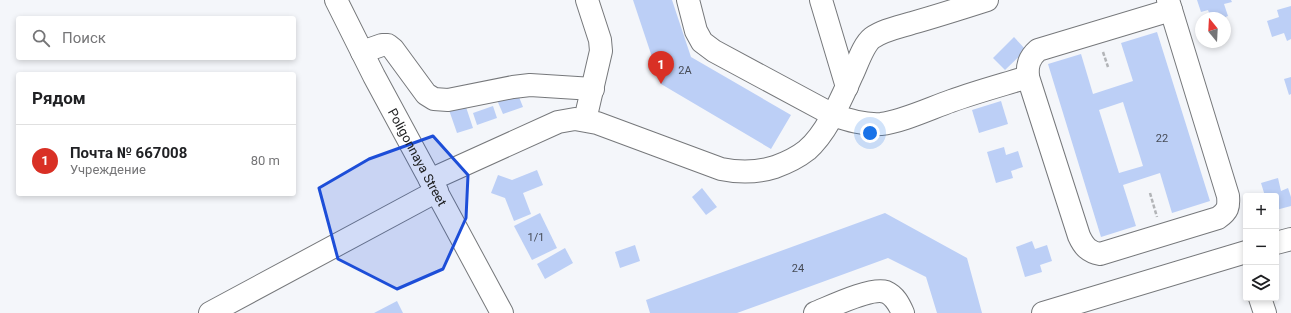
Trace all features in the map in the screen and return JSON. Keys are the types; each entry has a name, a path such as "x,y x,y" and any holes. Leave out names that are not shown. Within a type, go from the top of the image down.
{"street":[{"name":"Poligonnaya Street","path":"336,0 433,186 502,313"},
{"path":"585,120 601,51 600,40 587,0"},
{"path":"688,0 696,31 702,42 714,51 833,115 848,120 880,124 894,121 957,98 1028,77"},
{"path":"821,0 846,87"},
{"path":"210,313 433,186 558,122 585,120 614,129 721,169 731,171 748,172 765,170 786,163 808,150 822,132 833,115 864,50 872,38 953,5 987,0"},
{"path":"1170,5 1228,196 1228,205 1225,213 1218,218 1100,254 1093,253 1082,243 1028,77 1027,69 1029,62 1032,55 1038,50 1170,5"},
{"path":"362,52 382,45 388,45 393,49 426,94 434,99 448,100 530,85 592,88"},
{"path":"1279,242 1291,239"},
{"path":"1043,313 1243,255"},
{"path":"815,313 875,291 885,292 892,296 899,303 903,313"},
{"path":"1261,301 1265,313"}],"path":[{"path":"1150,193 1162,234"}],"highlighted area":[{"path":"433,136 468,175 466,218 443,269 397,289 338,259 319,188 369,159"}],"building":[{"path":"633,0 672,0 691,57 791,115 771,149 661,84"},
{"path":"1197,0 1231,0 1232,2 1224,4 1227,12 1209,12 1208,10 1201,12"},
{"path":"1291,6 1291,39 1287,41 1284,33 1272,37 1267,21 1279,17 1277,10"},
{"path":"1157,32 1210,201 1172,213 1160,173 1123,185 1136,226 1101,237 1048,64 1081,54 1093,94 1133,81 1121,43","holes":["1123,102 1143,166 1119,173 1099,110"]},
{"path":"1014,37 1026,50 1005,70 993,58"},
{"path":"1291,77 1291,94 1289,95 1284,79"},
{"path":"517,92 523,107 503,114 497,100"},
{"path":"1001,101 1008,124 979,133 972,110"},
{"path":"465,104 473,128 457,133 449,110"},
{"path":"493,106 497,118 477,125 473,113"},
{"path":"1004,147 1006,155 1018,151 1023,167 1011,171 1013,178 996,183 987,152"},
{"path":"537,170 543,185 523,193 531,214 514,221 505,198 491,193 498,175 512,180"},
{"path":"1278,178 1281,191 1288,188 1291,197 1291,206 1279,209 1279,193 1264,193 1261,183"},
{"path":"702,188 717,207 706,215 692,197"},
{"path":"540,213 557,248 532,260 514,226"},
{"path":"885,213 967,258 982,313 937,313 926,277 888,258 737,313 650,313 646,300"},
{"path":"1032,241 1035,249 1047,245 1052,261 1040,265 1042,272 1025,277 1016,247"},
{"path":"635,245 640,261 620,268 615,252"},
{"path":"565,248 573,263 545,279 537,264"},
{"path":"397,301 403,313 374,313"}],"place":[{"name":"Почта № 667008","path":"661,84"}]}
